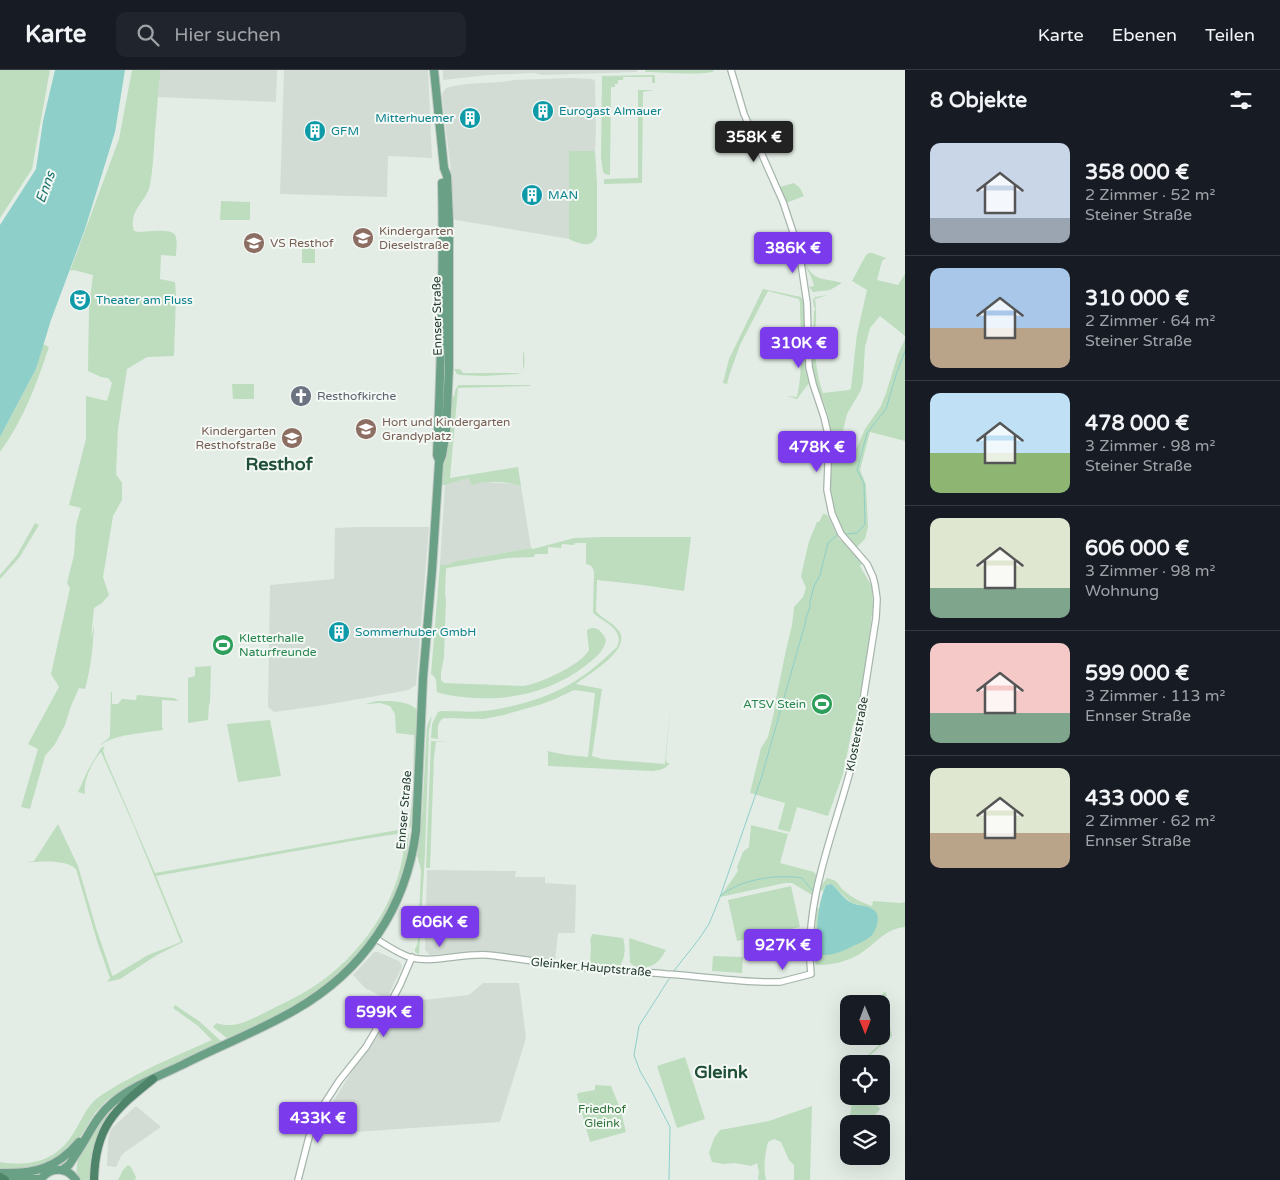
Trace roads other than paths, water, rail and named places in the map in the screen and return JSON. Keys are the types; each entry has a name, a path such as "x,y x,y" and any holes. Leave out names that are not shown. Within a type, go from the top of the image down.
{"highway":[{"path":"94,1180 96,1154 106,1126 121,1106 153,1079"},
{"path":"0,1175 5,1180"}],"main road":[{"name":"Ennser Straße","path":"62,1170 69,1165 93,1125 106,1109 118,1099 153,1079 270,1023 312,999 339,979 356,962 389,916 409,866 414,845 418,797 423,680 439,463 446,431 449,368 449,220 447,176 444,168 434,70"},
{"path":"0,1175 24,1173 48,1167 69,1153 93,1125"},
{"name":"Ennser Straße","path":"75,1178 74,1166 83,1143"},
{"path":"0,1175 19,1180 40,1179 50,1171 62,1170 70,1173 75,1178"}],"street":[{"name":"Klosterstraße","path":"731,70 744,114 782,202 796,240 807,303 809,367 824,417 828,438 827,490 832,514 841,534 862,557 870,570 875,585 877,605 855,752 849,778 827,845 816,898 810,943 811,974"},
{"name":"Gleinker Hauptstraße","path":"375,938 412,958 432,959 487,955 587,968 765,982 780,982 811,974"},
{"path":"298,1180 309,1137 319,1112 376,1030 412,958"}],"water":[{"name":"Enns","path":"55,70 125,70 115,132 85,229 51,320 36,369 0,437 0,225 36,169 43,121"},
{"path":"832,884 849,901 874,910 878,922 872,935 864,941 837,953 823,955 818,954 817,928 819,910 826,885"}],"waterway":[{"path":"846,534 857,533 865,524 864,483 857,470 867,433 886,409 905,351"},
{"path":"673,972 709,924 720,897 761,779 810,607 814,586 820,575 828,543 837,535"},
{"path":"720,896 738,885 770,877 802,878 812,890"},
{"path":"669,979 639,1026 634,1055 640,1071 670,1127 669,1180"}],"place":[{"name":"Eurogast Almauer","path":"543,111"},
{"name":"Mitterhuemer","path":"470,118"},
{"name":"GFM","path":"315,131"},
{"name":"MAN","path":"532,195"},
{"name":"Kindergarten Dieselstraße","path":"363,238"},
{"name":"VS Resthof","path":"254,243"},
{"name":"Theater am Fluss","path":"80,300"},
{"name":"Resthofkirche","path":"301,396"},
{"name":"Hort und Kindergarten Grandyplatz","path":"366,429"},
{"name":"Kindergarten Resthofstraße","path":"292,438"},
{"name":"Sommerhuber GmbH","path":"339,632"},
{"name":"Kletterhalle Naturfreunde","path":"223,645"},
{"name":"ATSV Stein","path":"822,704"}],"district":[{"name":"Resthof","path":"279,464"},
{"name":"Gleink","path":"721,1072"}],"park label":[{"name":"Friedhof Gleink","path":"602,1116"}]}
